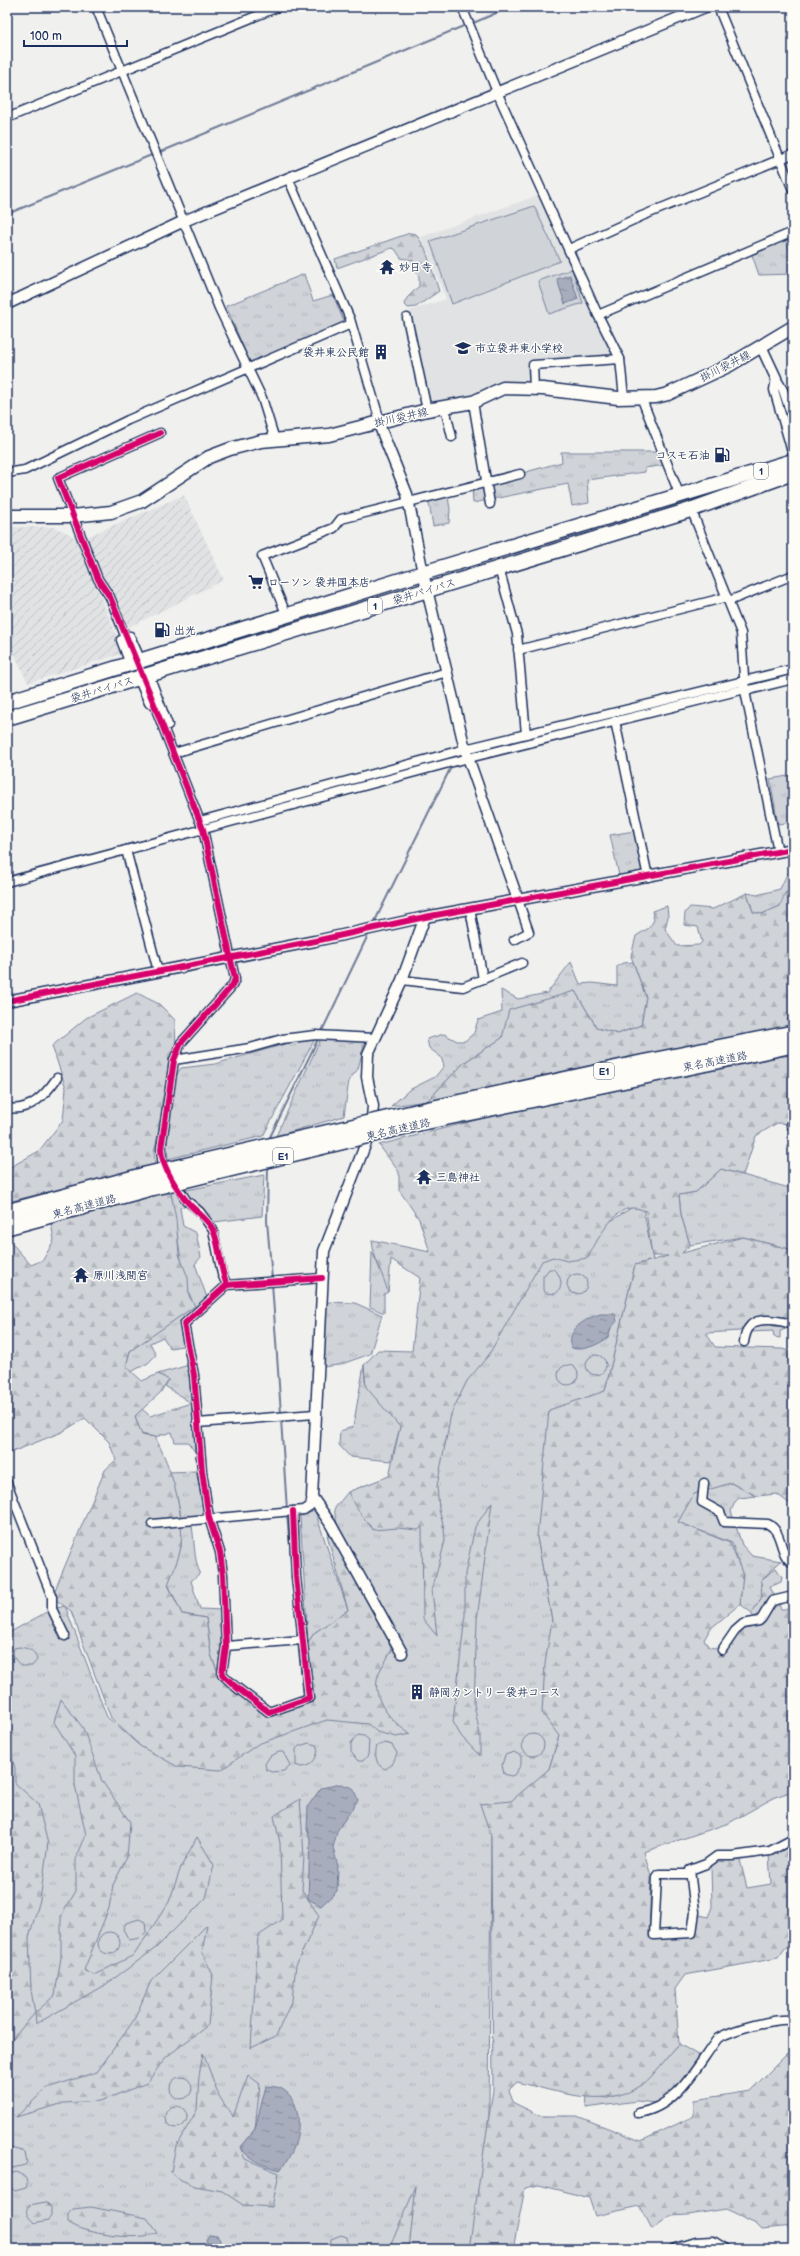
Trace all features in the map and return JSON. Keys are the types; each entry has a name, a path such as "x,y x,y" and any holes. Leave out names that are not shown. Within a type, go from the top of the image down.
{"highway":[{"name":"袋井バイパス","path":"7,702 423,573 793,461"},
{"name":"袋井バイパス","path":"7,718 691,509 742,493 793,473"},
{"name":"東名高速道路","path":"7,1212 146,1182 642,1063 793,1033"},
{"name":"東名高速道路","path":"417,1118 793,1046"},
{"name":"東名高速道路","path":"7,1227 146,1182"}],"main road":[{"name":"掛川袋井線","path":"7,516 72,516 111,512 128,506 164,488 209,457 245,444 329,435 379,421 427,410 473,402 503,388 534,388 624,398 668,394 728,366 793,327"},
{"path":"729,481 748,469 793,455"},
{"path":"742,493 793,478"}],"street":[{"path":"96,7 219,308 262,398 275,440"},
{"path":"7,118 278,7"},
{"path":"462,7 497,92 598,315 620,359 624,398"},
{"path":"7,304 184,221 705,7"},
{"path":"718,7 793,190"},
{"path":"569,249 642,216 793,154"},
{"path":"288,178 351,324 379,421 404,483 409,500 423,573 467,754 528,932 514,940"},
{"path":"598,315 793,232"},
{"path":"407,318 412,351 427,410"},
{"path":"7,473 25,470 128,420 351,324"},
{"path":"761,346 783,390 793,420"},
{"path":"534,388 533,365 620,359"},
{"path":"776,378 774,390 793,455"},
{"path":"641,397 680,496"},
{"path":"473,402 490,504"},
{"path":"445,408 452,437"},
{"path":"129,646 106,591 98,579 58,478 160,433"},
{"path":"286,616 262,556 334,528 341,519 409,500 520,474"},
{"path":"691,509 741,633 745,690 778,852"},
{"path":"499,568 517,634 526,734"},
{"path":"518,650 728,599 793,575"},
{"path":"106,591 104,596 136,662"},
{"path":"201,825 453,762 467,754 526,734 744,679 793,669"},
{"path":"174,754 447,672"},
{"path":"144,677 170,732 168,740"},
{"path":"7,882 126,850 201,825 467,754 793,679"},
{"path":"150,694 201,825 235,979 232,986 186,1035 174,1060 173,1078 167,1101 162,1160 186,1200 200,1212 213,1230 222,1274 227,1285"},
{"path":"615,721 648,877"},
{"path":"7,1000 470,909 793,849"},
{"path":"126,850 158,971"},
{"path":"470,909 483,979"},
{"path":"152,1524 304,1510 310,1506 312,1497 315,1414 323,1298 322,1278 324,1251 371,1130 373,1106 366,1067 368,1054 402,980 425,918"},
{"path":"402,980 463,987 522,963"},
{"path":"174,1060 319,1035 375,1038"},
{"path":"7,1108 15,1109 32,1104 45,1095 57,1078"},
{"path":"289,1511 299,1640 309,1698 270,1712 236,1687 222,1674 226,1646 223,1575 220,1552 209,1518 202,1471 194,1375 184,1324 227,1285 271,1280 322,1278"},
{"path":"744,1342 749,1327 757,1321 779,1321 793,1325"},
{"path":"197,1423 315,1414"},
{"path":"7,1482 52,1597 52,1609 66,1636"},
{"path":"704,1483 702,1502 720,1512 724,1522 768,1524 773,1526 777,1531 787,1559 793,1562"},
{"path":"312,1497 330,1523 402,1653"},
{"path":"722,1650 735,1631 744,1624 759,1621 772,1601 793,1596"},
{"path":"226,1646 299,1640"},
{"path":"690,1874 659,1874 657,1877 654,1935 692,1934 695,1912 690,1870 706,1864 717,1856 733,1856 770,1851 793,1839"},
{"path":"638,2112 658,2107 680,2089 718,2038 726,2033 769,2022 786,2019 793,2020"},
{"path":"672,2249 695,2242 713,2241 726,2249"}],"shaded area":[{"path":"539,195 619,358 534,365 530,383 427,410 406,312 446,299 421,237"},
{"path":"184,495 224,580 129,627 84,538"},
{"path":"7,527 53,527 68,533 77,539 124,653 28,683 7,639"}],"green space":[{"path":"534,206 560,261 452,304 430,241"},
{"path":"410,233 416,234 425,248 439,291 416,307 408,308 404,304 407,298 419,286 419,277 412,263 413,260 401,258 395,249 392,248 337,268 335,259"},
{"path":"785,240 793,256 793,274 759,275 751,252"},
{"path":"572,269 583,303 549,314 538,281"},
{"path":"304,274 313,301 333,295 345,324 250,363 226,306"},
{"path":"561,452 660,452 666,465 645,468 645,472 587,480 589,503 572,506 568,484 473,503 472,487 562,462"},
{"path":"447,491 450,509 449,523 433,526 428,497"},
{"path":"793,775 793,822 778,824 770,779"},
{"path":"634,831 643,875 620,880 610,835"},
{"path":"793,872 793,894 786,892 780,906 762,914 753,912 747,893 757,895 780,889 787,874"},
{"path":"786,892 793,894 793,1031 440,1102 427,1101 465,1062 502,1038 509,1010 575,991 597,1028 618,1034 641,1025 646,997 631,956 636,936 649,928 654,920 652,911 667,906 668,917 665,929 677,946 699,945 702,942 698,927 684,925 685,913 690,907 713,909 747,893 753,912 762,914 780,906"},
{"path":"571,962 580,984 592,983 617,986 617,966 623,963 633,962 646,997 641,1025 618,1034 597,1028 575,991 465,1062 427,1101 391,1106 409,1090 435,1077 444,1066 441,1057 429,1048 427,1039 444,1034 457,1041 465,1041 474,1033 478,1020 502,1012 501,990 518,999 547,993"},
{"path":"137,993 159,1004 175,1020 176,1051 162,1101 161,1126 154,1151 155,1166 7,1202 7,1169 39,1151 63,1120 66,1088 52,1046 86,1018"},
{"path":"321,1038 365,1041 358,1069 349,1080 344,1116 276,1136"},
{"path":"315,1039 263,1136 168,1159 166,1124 168,1099 175,1077 181,1068 215,1064 289,1043"},
{"path":"793,1054 793,1124 777,1123 756,1136 743,1175 721,1169 696,1192 679,1195 681,1215 690,1245 682,1253 743,1237 793,1250 793,1327 785,1325 786,1329 780,1331 780,1338 774,1337 773,1331 748,1332 755,1319 748,1321 740,1331 706,1333 715,1347 782,1349 793,1352 793,1503 790,1504 777,1494 757,1496 731,1483 694,1494 678,1522 730,1543 743,1575 740,1604 710,1629 704,1640 709,1647 720,1649 738,1628 759,1621 751,1614 762,1597 761,1580 776,1568 782,1577 781,1582 770,1587 781,1609 793,1609 793,1791 775,1797 729,1823 644,1852 651,1876 649,1938 696,1935 696,1914 708,1917 712,1907 711,1865 722,1859 740,1860 747,1888 771,1884 769,1855 792,1846 793,1947 786,1947 778,1958 685,1975 675,1989 679,2044 642,2085 628,2092 612,2096 596,2097 564,2093 517,2082 509,2090 514,2103 541,2116 577,2116 641,2141 694,2116 694,2100 750,2091 793,2048 793,2226 762,2229 756,2223 726,2209 688,2215 670,2216 652,2229 640,2206 595,2216 589,2198 539,2185 525,2188 513,2249 469,2249 493,2090 491,1836 480,1804 511,1801 549,1769 559,1736 542,1713 545,1664 552,1620 537,1537 549,1410 605,1391 635,1265 668,1256 652,1256 646,1211 634,1208 627,1209 619,1213 600,1235 588,1258 567,1261 553,1257 542,1261 488,1356 467,1381 451,1414 437,1486 439,1510 444,1528 445,1541 432,1590 437,1636 423,1619 422,1527 418,1530 398,1528 373,1530 355,1506 348,1492 389,1476 400,1427 366,1387 364,1365 378,1350 412,1351 420,1278 391,1259 388,1292 376,1260 372,1240 430,1252 419,1219 399,1190 399,1172 379,1145 488,1117"},
{"path":"721,1169 793,1189 793,1250 743,1237 690,1245 681,1215 679,1195 696,1192"},
{"path":"264,1175 262,1216 214,1222 190,1203 180,1208 183,1226 196,1233 201,1257 195,1264 210,1306 189,1327 189,1345 170,1348 163,1337 150,1343 156,1355 148,1363 131,1372 126,1366 130,1351 194,1306 182,1264 171,1193"},
{"path":"171,1193 176,1219 179,1254 188,1278 189,1296 195,1306 130,1351 126,1366 142,1381 158,1374 169,1380 161,1392 135,1416 142,1435 155,1437 161,1449 167,1462 179,1504 181,1518 181,1546 168,1585 182,1614 206,1618 211,1655 219,1675 270,1712 309,1698 305,1648 314,1633 348,1610 327,1535 334,1539 370,1597 392,1650 378,1675 377,1693 380,1701 384,1709 396,1723 410,1734 396,1737 377,1732 368,1724 327,1720 258,1744 221,1770 178,1767 140,1746 111,1718 71,1611 52,1597 105,1470 116,1460 109,1442 85,1418 62,1432 7,1454 7,1238 31,1265 43,1260 54,1240 51,1223 134,1198"},
{"path":"642,1201 653,1260 635,1265 605,1391 537,1537 552,1620 559,1736 549,1769 491,1836 489,2115 474,2249 7,2249 7,1634 52,1609 65,1606 107,1717 140,1746 360,1699 342,1547 334,1509 348,1492 401,1472 562,1225 600,1228"},
{"path":"372,1252 386,1281 388,1292 384,1294 384,1313 370,1307"},
{"path":"549,1269 556,1271 561,1281 560,1288 555,1294 546,1293 543,1290 543,1277"},
{"path":"573,1274 581,1274 587,1280 587,1288 581,1294 573,1294 567,1288 567,1280"},
{"path":"327,1302 355,1303 382,1315 370,1354 339,1365 322,1367"},
{"path":"592,1355 600,1355 606,1361 606,1369 600,1375 592,1375 586,1369 586,1361"},
{"path":"189,1365 194,1375 195,1452 188,1442 175,1442 172,1432 155,1437 141,1434 135,1416 142,1409 150,1416 191,1403 165,1386 168,1380 158,1374"},
{"path":"364,1365 365,1382 400,1427 391,1461 350,1457 339,1445 340,1431 353,1427"},
{"path":"564,1365 572,1365 578,1371 578,1379 572,1385 564,1385 558,1379 558,1371"},
{"path":"196,1471 206,1519 191,1521 196,1561 200,1573 191,1581 200,1609 222,1610 226,1646 219,1675 211,1655 206,1618 182,1614 168,1584 181,1547 180,1510 169,1472"},
{"path":"731,1483 757,1496 739,1498 735,1502 731,1511 742,1545 752,1556 781,1561 761,1580 762,1597 752,1613 740,1604 742,1574 732,1543 678,1522 693,1493"},
{"path":"492,1502 477,1620 474,1704 480,1735 480,1756 461,1736 453,1722 465,1615 465,1574 475,1527"},
{"path":"315,1511 348,1610 314,1633 308,1643 300,1516"},
{"path":"20,1647 29,1649 35,1654 37,1660 32,1666 23,1666 15,1659 13,1654 14,1648"},
{"path":"61,1699 83,1728 102,1781 130,1822 127,1857 113,1885 109,1908 84,1970 94,1975 134,1955 169,1902 181,1867 197,1837 214,1865 206,1898 157,1947 108,1983 36,2024 35,2013 55,1995 61,1957 61,1916 76,1891 76,1859 86,1835 75,1785 75,1756 54,1722"},
{"path":"533,1734 541,1737 544,1745 541,1753 533,1756 525,1753 522,1745 525,1737"},
{"path":"358,1735 364,1736 369,1740 368,1755 363,1761 358,1761 351,1752 351,1743"},
{"path":"7,1739 15,1768 15,1783 38,1804 48,1844 40,1900 29,1937 31,1990 35,2013 7,2045"},
{"path":"309,1743 316,1745 318,1750 315,1760 311,1764 305,1766 301,1767 296,1765 296,1749 299,1746"},
{"path":"385,1743 392,1745 397,1753 393,1763 386,1769 378,1763 376,1753 377,1746"},
{"path":"283,1752 290,1765 284,1771 271,1772 266,1769 265,1764 270,1756"},
{"path":"514,1752 521,1756 521,1765 514,1775 511,1776 504,1774 502,1765 505,1755"},
{"path":"300,1799 304,1856 302,1890 319,1916 296,1965 292,2000 276,2036 251,2048 258,1936 282,1920 280,1843 274,1816"},
{"path":"139,1919 145,1922 146,1932 140,1938 129,1940 123,1929 126,1923"},
{"path":"207,1925 202,1953 213,1975 208,2025 165,2058 147,2083 100,2101 64,2103 16,2117 47,2088 97,2072 134,2020 151,1981"},
{"path":"109,1932 117,1935 120,1943 117,1951 109,1954 101,1951 98,1943 101,1935"},
{"path":"679,2044 701,2057 673,2093 656,2103 637,2101 586,2108 587,2096 608,2098 644,2082"},
{"path":"203,2053 219,2096 233,2117 248,2075 260,2084 255,2129 240,2147 245,2159 279,2173 272,2207 243,2205 222,2191 195,2186 179,2179 171,2172 176,2146 197,2110 199,2076"},
{"path":"181,2077 189,2080 192,2088 189,2096 181,2099 173,2096 170,2088 173,2080"},
{"path":"176,2106 184,2109 187,2117 184,2125 176,2128 168,2125 165,2117 168,2109"},
{"path":"11,2148 25,2152 27,2162 25,2165 13,2168 7,2166 7,2150"},
{"path":"16,2172 25,2178 27,2185 26,2188 15,2191 7,2184 7,2175"},
{"path":"416,2186 409,2249 389,2249"},
{"path":"46,2202 51,2207 51,2215 48,2220 34,2223 27,2215 27,2208 29,2205"},
{"path":"91,2207 147,2218 158,2233 137,2236 112,2235 86,2230 76,2227 68,2222 68,2214 73,2209"},
{"path":"341,2235 347,2237 349,2249 330,2249 331,2239"}],"water":[{"path":"570,275 578,299 565,304 557,279"},
{"path":"600,1314 615,1314 617,1321 611,1328 608,1337 591,1347 581,1349 572,1348 571,1336 578,1326 588,1319"},
{"path":"341,1784 353,1788 358,1800 337,1831 333,1848 338,1866 337,1891 321,1906 308,1899 310,1839 307,1829 308,1806 321,1788"},
{"path":"266,2086 282,2089 289,2094 294,2101 297,2110 297,2137 289,2158 280,2170 253,2160 240,2147 255,2129"},
{"path":"209,2235 217,2236 220,2240 219,2249 212,2249 208,2246 206,2240"}],"waterway":[{"path":"471,24 510,7"},
{"path":"158,153 466,25"},
{"path":"7,214 154,154"},
{"path":"747,686 770,681"},
{"path":"696,697 710,694"},
{"path":"470,753 519,740"},
{"path":"203,824 463,755"},
{"path":"374,923 452,765"},
{"path":"7,877 199,826"},
{"path":"321,1033 368,935"},
{"path":"268,1141 319,1037"},
{"path":"268,1165 267,1221 272,1279"},
{"path":"272,1283 281,1414"},
{"path":"281,1419 287,1510"},
{"path":"287,1514 292,1568"},
{"path":"296,1610 298,1638"},
{"path":"298,1642 304,1697"}],"tunnel":[{"path":"129,646 150,694"}],"cycle path":[{"path":"160,433 58,478 98,579 110,597 203,829 235,979 232,986 181,1043 174,1060 161,1149 166,1169 177,1188 188,1203 206,1220 215,1234 222,1270 227,1285"},
{"path":"7,1001 315,941 425,917 793,849"},
{"path":"293,1511 296,1577 309,1698 269,1712 236,1687 222,1674 226,1646 223,1575 220,1552 209,1518 202,1471 194,1375 184,1324 227,1285 322,1278"}],"place":[{"name":"妙日寺","path":"387,267"},
{"name":"市立袋井東小学校","path":"463,348"},
{"name":"袋井東公民館","path":"381,352"},
{"name":"コスモ石油","path":"722,455"},
{"name":"ローソン 袋井国本店","path":"256,582"},
{"name":"出光","path":"162,630"},
{"name":"三島神社","path":"424,1177"},
{"name":"原川浅間宮","path":"81,1275"},
{"name":"静岡カントリー袋井コース","path":"417,1692"}]}
